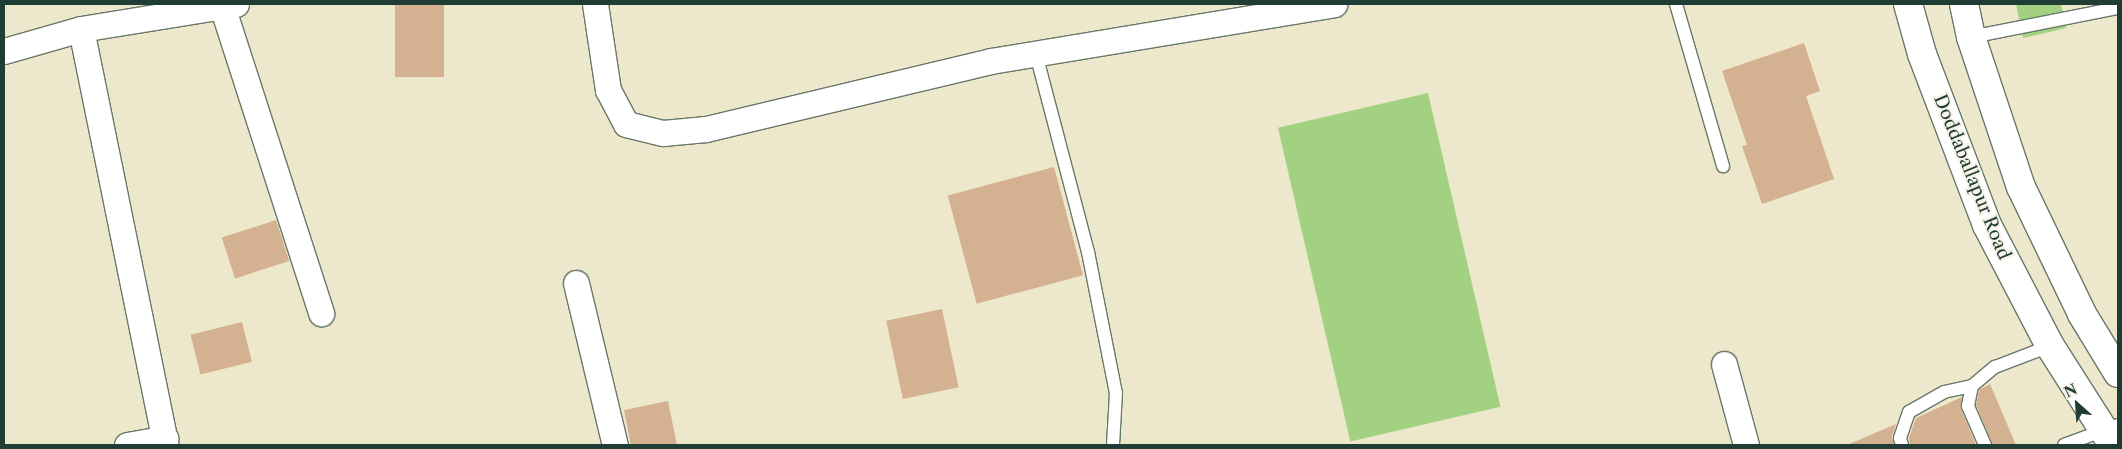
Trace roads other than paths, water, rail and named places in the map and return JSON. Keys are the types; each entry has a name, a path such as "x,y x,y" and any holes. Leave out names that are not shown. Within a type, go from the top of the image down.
{"main road":[{"name":"Doddaballapur Road","path":"1908,4 1922,54 1987,225 2050,346 2112,434"},
{"path":"1964,4 1971,37 2022,187 2082,314 2118,373"}],"street":[{"path":"596,4 608,90 626,124 663,133 706,129 991,61 1334,4"},
{"path":"4,51 81,29 229,5 321,313"},
{"path":"81,29 166,442 127,445"},
{"path":"576,283 615,445"},
{"path":"1724,364 1746,445"}],"lane":[{"path":"1676,4 1723,166"},
{"path":"1971,37 2118,8"},
{"path":"1036,54 1088,252 1116,393 1113,445"},
{"path":"1902,445 1900,438 1908,412 1944,392 1972,386 1995,367 2050,346"},
{"path":"1972,386 1968,406 1985,445"},
{"path":"2064,445 2112,434"}]}
